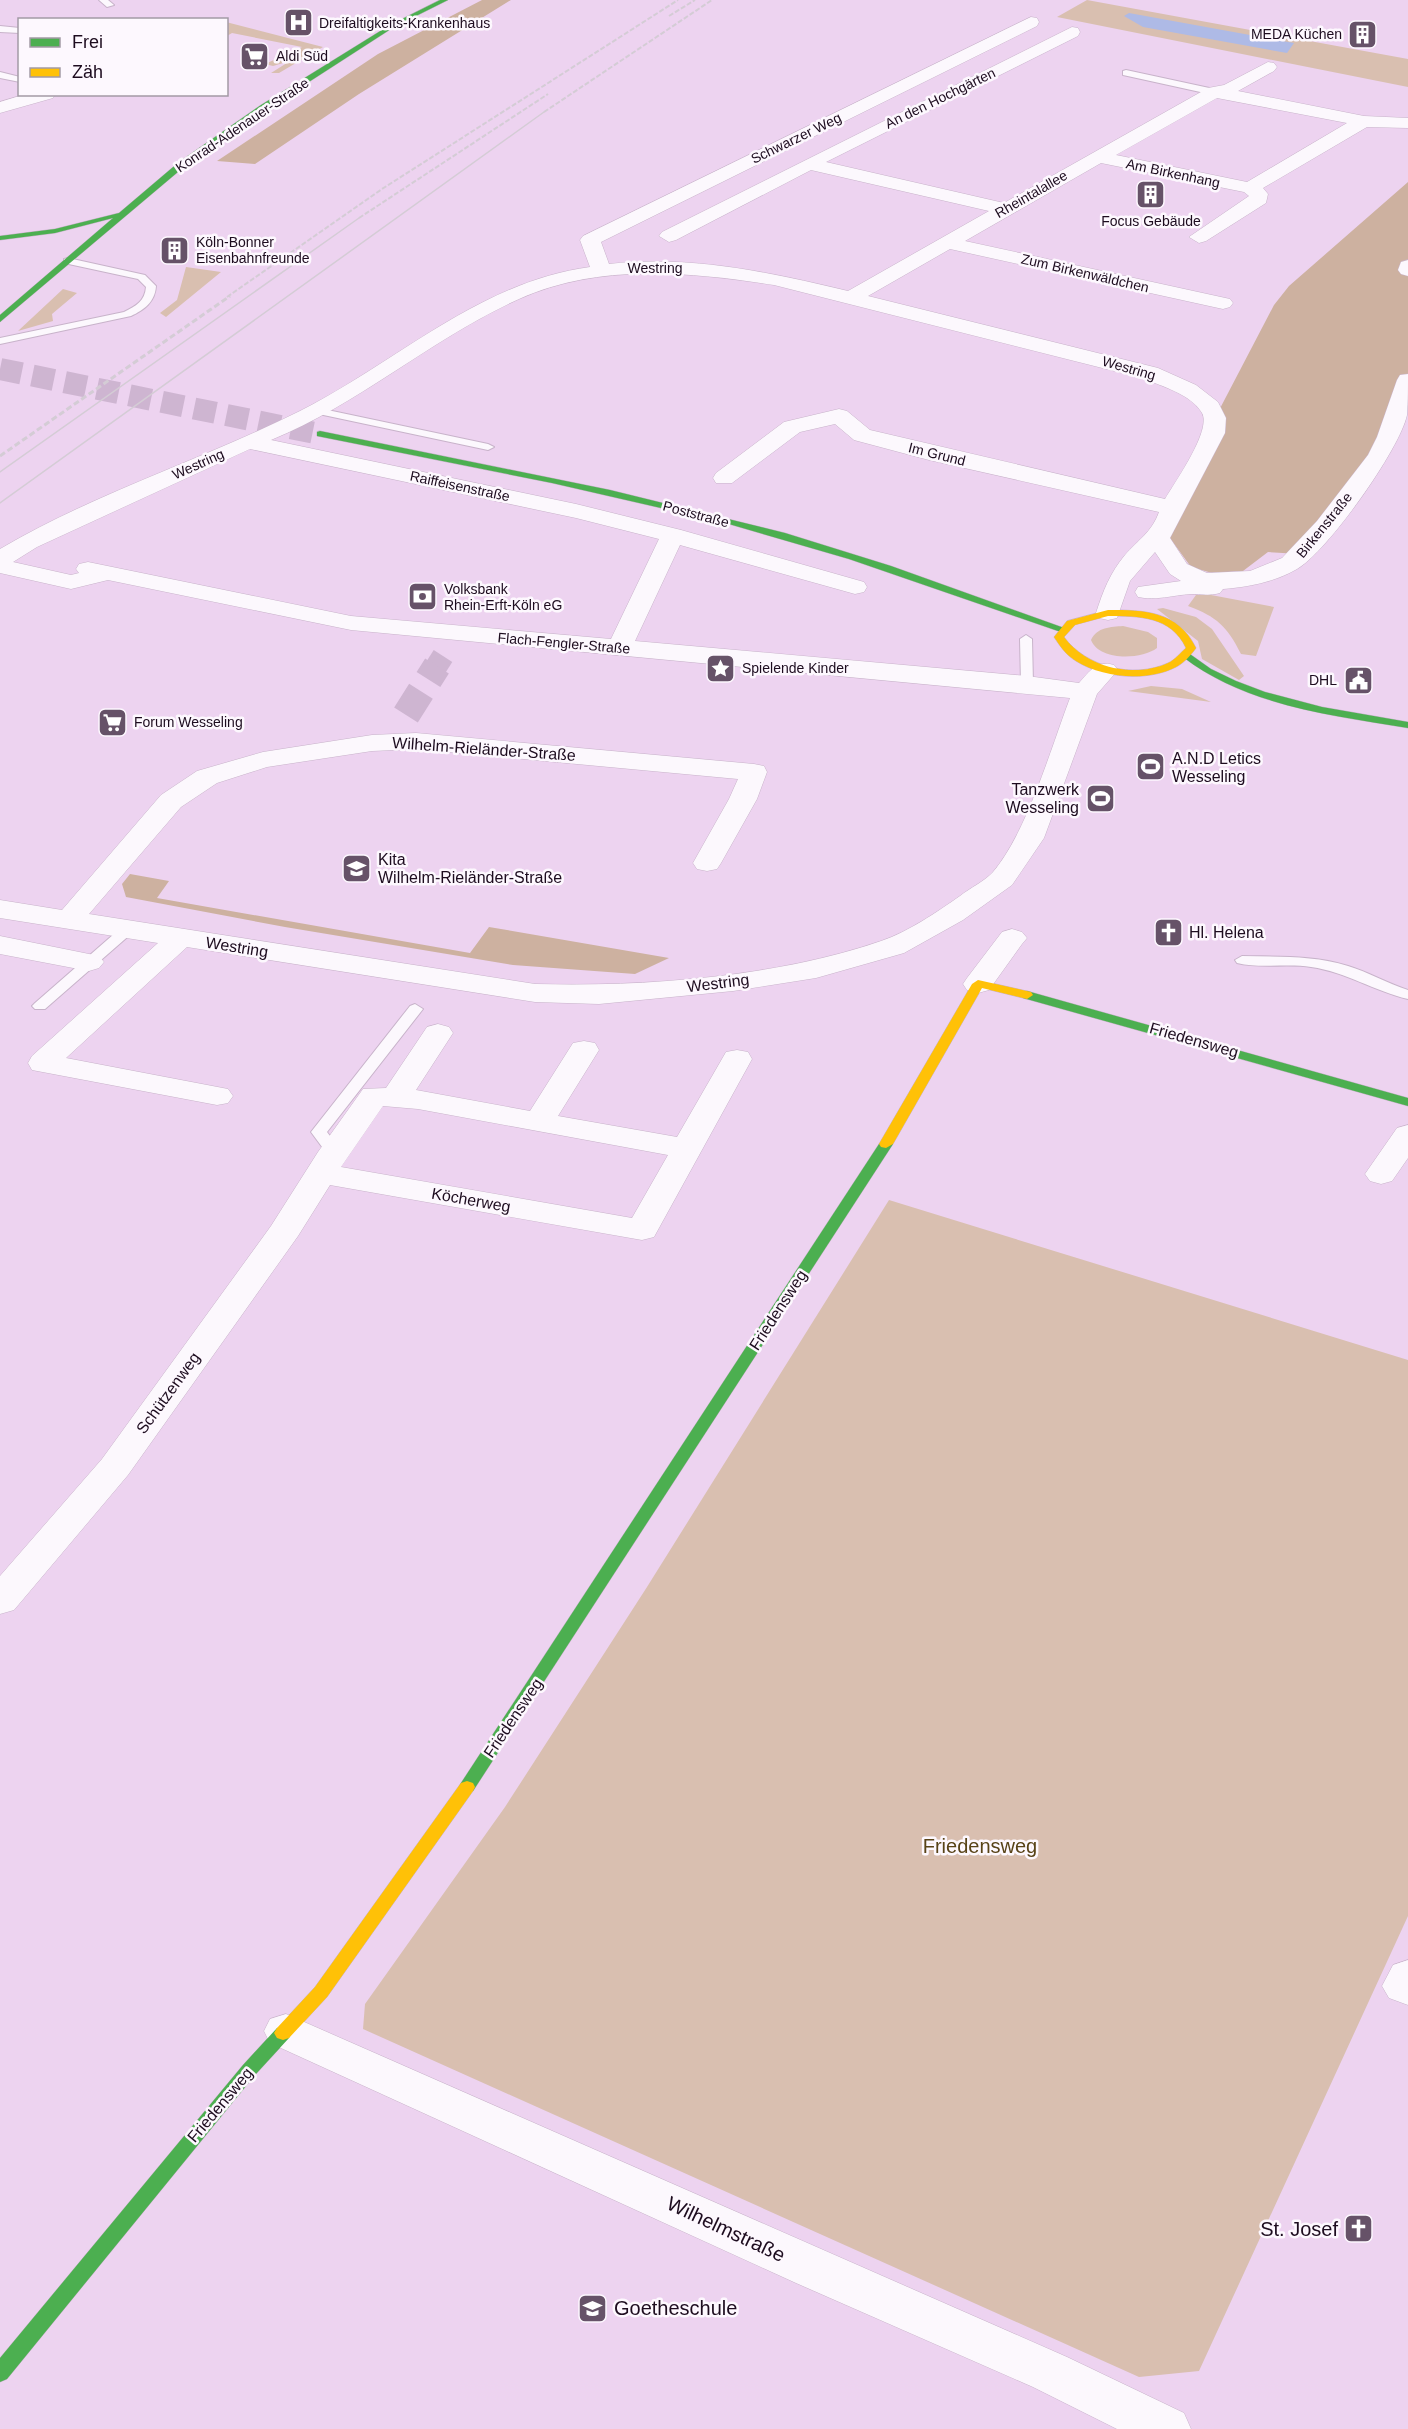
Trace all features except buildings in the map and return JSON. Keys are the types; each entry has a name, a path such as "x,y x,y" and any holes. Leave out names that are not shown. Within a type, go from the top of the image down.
{"street":[{"name":"Konrad-Adenauer-Straße","path":"0,319 182,164 264,107 392,26 445,0"},
{"name":"Schwarzer Weg","path":"601,270 590,240 1031,22"},
{"name":"An den Hochgärten","path":"669,236 1072,32"},
{"name":"Rheintalallee","path":"850,298 1214,92 1229,89 1268,67"},
{"path":"1214,92 1364,121 1408,123"},
{"path":"0,108 40,96"},
{"path":"1198,237 1259,199 1259,194 1250,188 1364,121"},
{"name":"Am Birkenhang","path":"1097,157 1250,188"},
{"path":"809,164 1005,209"},
{"path":"0,238 55,231 125,214"},
{"name":"Zum Birkenwäldchen","path":"948,243 1223,303"},
{"path":"0,244 28,250"},
{"path":"52,256 68,261"},
{"name":"Westring","path":"0,559 29,542 318,411 480,310 532,285 601,270 641,267 729,271 1124,365 1150,373 1188,390 1210,407 1215,418 1214,433 1172,508 1164,530 1134,559 1118,580 1108,613"},
{"name":"Birkenstraße","path":"1158,538 1180,571 1195,578 1228,581 1257,578 1294,562 1322,531 1384,446 1408,380"},
{"name":"Im Grund","path":"724,478 792,427 839,416 862,435 929,453 1172,508"},
{"name":"Poststraße","path":"320,434 668,506 848,554 999,609 1062,629"},
{"name":"Raiffeisenstraße","path":"247,442 553,506 673,535 855,587"},
{"path":"620,648 673,535"},
{"name":"Westring","path":"1143,603 1158,538"},
{"path":"29,542 84,552 100,561 105,574 96,597"},
{"name":"Flach-Fengler-Straße","path":"0,566 71,582 105,574 311,605 351,623 448,645 620,648 1027,684 1085,692"},
{"path":"1175,679 1156,671 1105,670 1081,663 1063,651 1058,642 1062,629 1075,620 1108,613 1191,587 1256,591"},
{"path":"1143,603 1190,639 1191,648 1187,655 1179,662 1156,671"},
{"path":"1187,655 1198,669 1240,687 1334,711 1408,725"},
{"name":"Westring","path":"0,909 535,993 599,995 733,982 816,969 894,947 953,914 1002,879 1030,838 1085,692 1105,670"},
{"path":"1229,698 1264,706 1334,711"},
{"name":"Wilhelm-Rieländer-Straße","path":"68,921 171,801 207,777 263,760 391,741 754,772 743,799 707,863"},
{"path":"180,938 131,986 108,1002 44,1063 218,1096"},
{"name":"Friedensweg","path":"0,2373 249,2070 321,1992 463,1793 583,1613 784,1299 869,1174 978,984 1012,938"},
{"path":"0,945 89,962"},
{"name":"Friedensweg","path":"978,984 1066,1004 1408,1102"},
{"path":"395,1098 438,1033"},
{"path":"539,1121 584,1050"},
{"name":"Köcherweg","path":"328,1163 642,1230 737,1059"},
{"path":"328,1163 374,1096 539,1121 688,1149"},
{"path":"1381,1174 1408,1135"},
{"name":"Schützenweg","path":"0,1601 115,1467 286,1229 328,1163"},
{"name":"Wilhelmstraße","path":"286,2031 813,2269 1050,2372 1166,2429"}],"lane":[{"path":"0,29 18,31"},
{"path":"1126,73 1214,92"},
{"path":"0,75 18,80"},
{"path":"0,341 127,314 144,306 149,297 151,286 146,280 68,261"},
{"path":"318,411 488,447"},
{"path":"1026,639 1027,684"},
{"path":"40,1006 127,930"},
{"path":"1242,960 1310,962 1344,969 1377,986 1408,995"},
{"path":"328,1163 319,1132 415,1009"}],"green space":[{"path":"1087,0 1408,59 1408,87 1057,17"},
{"path":"228,23 323,47 279,73 271,73 290,61 273,66 265,64 302,47 232,33 228,35"},
{"path":"186,267 221,272 166,317 160,313 177,300"},
{"path":"63,289 77,293 52,314 53,321 18,331"},
{"path":"1196,595 1211,595 1274,607 1256,656 1241,654 1226,629 1207,614 1188,606"},
{"path":"1163,608 1196,617 1212,629 1244,676 1239,680 1202,659 1198,641 1157,609"},
{"path":"1123,626 1148,632 1157,638 1157,648 1141,655 1121,656 1102,652 1095,647 1091,640 1097,632 1109,627"},
{"path":"1151,686 1182,689 1211,702 1128,691"},
{"name":"Friedensweg","path":"889,1200 1408,1360 1408,1916 1199,2371 1139,2377 363,2029 365,2004 505,1807 647,1587"}],"shaded area":[{"path":"482,0 511,0 359,94 255,164 217,161 378,54"},
{"path":"1408,182 1408,377 1384,446 1300,554 1268,552 1243,571 1212,573 1191,567 1164,530 1215,418 1274,305 1289,286"},
{"path":"130,874 169,881 157,898 470,953 489,927 669,958 635,974 513,965 285,927 126,897 122,884"}],"water":[{"path":"1129,13 1294,43 1287,53 1143,27 1124,16"}],"tunnel":[{"path":"0,369 320,434"},
{"path":"436,667 443,656"},
{"path":"406,715 437,666"}],"tram line":[{"path":"0,503 544,112"},
{"path":"0,472 359,218"}],"railway":[{"path":"227,297 382,189 678,0"},
{"path":"669,16 695,0"},
{"path":"544,112 712,0"},
{"path":"359,218 548,94"},
{"path":"0,456 230,296"}],"traffic: fast":[{"path":"0,319 182,164 264,107 392,26 445,0"},
{"path":"0,238 55,231 117,215"},
{"path":"320,434 552,480 725,520 853,556 1062,629"},
{"path":"1187,655 1208,671 1233,684 1261,694 1322,710 1408,725"},
{"path":"1027,995 1408,1102"},
{"path":"467,1787 886,1144"},
{"path":"0,2373 249,2070 283,2033"}],"traffic: slow":[{"path":"1108,613 1157,617 1178,628 1186,636 1191,648 1179,661 1170,666 1156,670 1124,672 1108,670 1079,658 1059,637 1071,623 1108,613"},
{"path":"886,1144 978,984 1027,995"},
{"path":"283,2033 321,1992 467,1787"}],"place":[{"name":"Dreifaltigkeits-Krankenhaus","path":"298,23"},
{"name":"MEDA Küchen","path":"1363,34"},
{"name":"Aldi Süd","path":"255,56"},
{"name":"Focus Gebäude","path":"1151,194"},
{"name":"Köln-Bonner Eisenbahnfreunde","path":"175,250"},
{"name":"Volksbank Rhein-Erft-Köln eG","path":"423,597"},
{"name":"Spielende Kinder","path":"721,668"},
{"name":"DHL","path":"1358,680"},
{"name":"Forum Wesseling","path":"113,722"},
{"name":"A.N.D Letics Wesseling","path":"1151,767"},
{"name":"Tanzwerk Wesseling","path":"1100,798"},
{"name":"Kita Wilhelm-Rieländer-Straße","path":"357,868"},
{"name":"Hl. Helena","path":"1168,932"},
{"name":"St. Josef","path":"1359,2229"},
{"name":"Goetheschule","path":"593,2308"}]}
